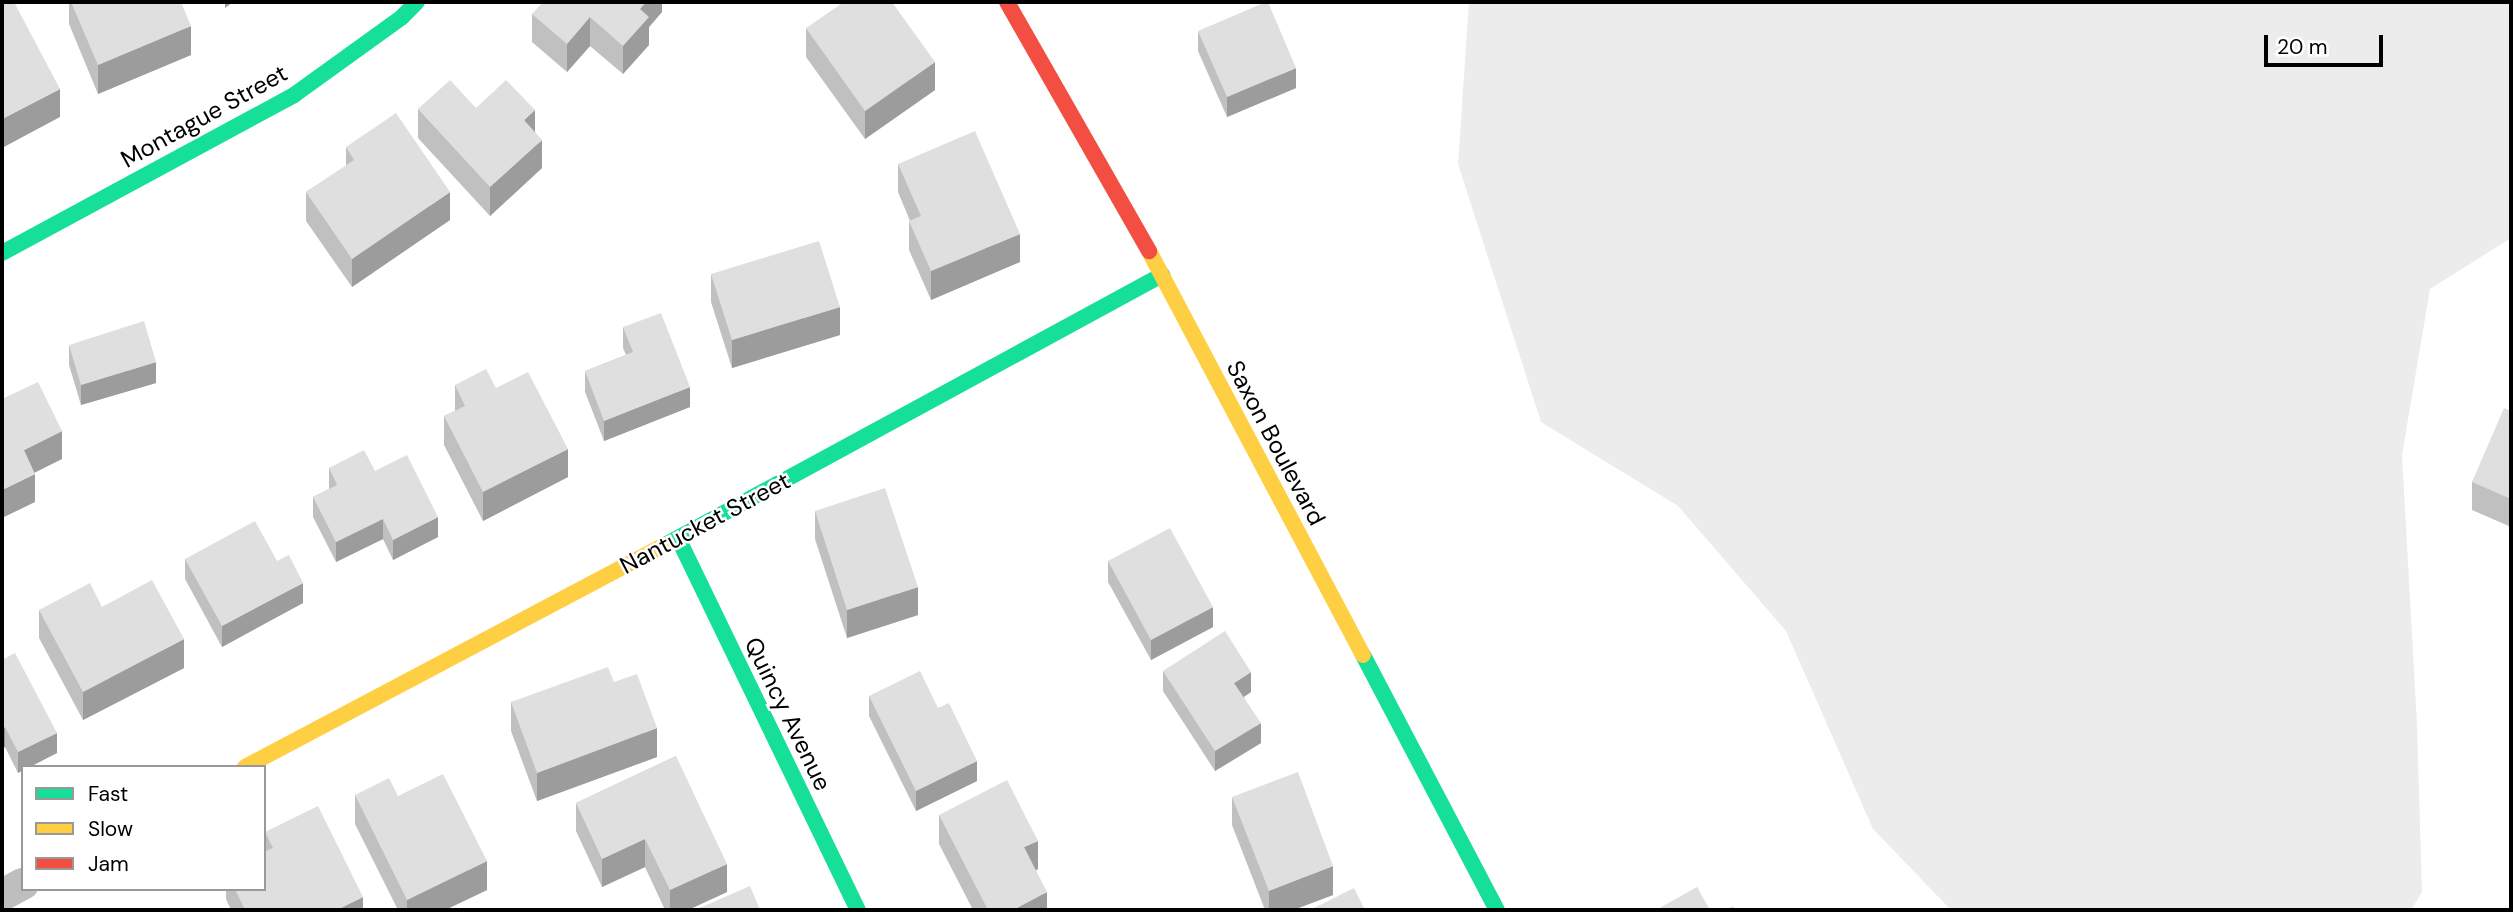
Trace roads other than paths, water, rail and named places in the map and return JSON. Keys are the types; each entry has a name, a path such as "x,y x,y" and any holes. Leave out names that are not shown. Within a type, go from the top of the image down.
{"street":[{"name":"Montague Street","path":"2,253 294,95 402,17 416,2"},
{"name":"Saxon Boulevard","path":"1007,2 1162,275 1497,910"},
{"name":"Nantucket Street","path":"249,765 678,538 1162,275"},
{"name":"Quincy Avenue","path":"678,538 858,910"},
{"path":"2,895 21,885"}]}
